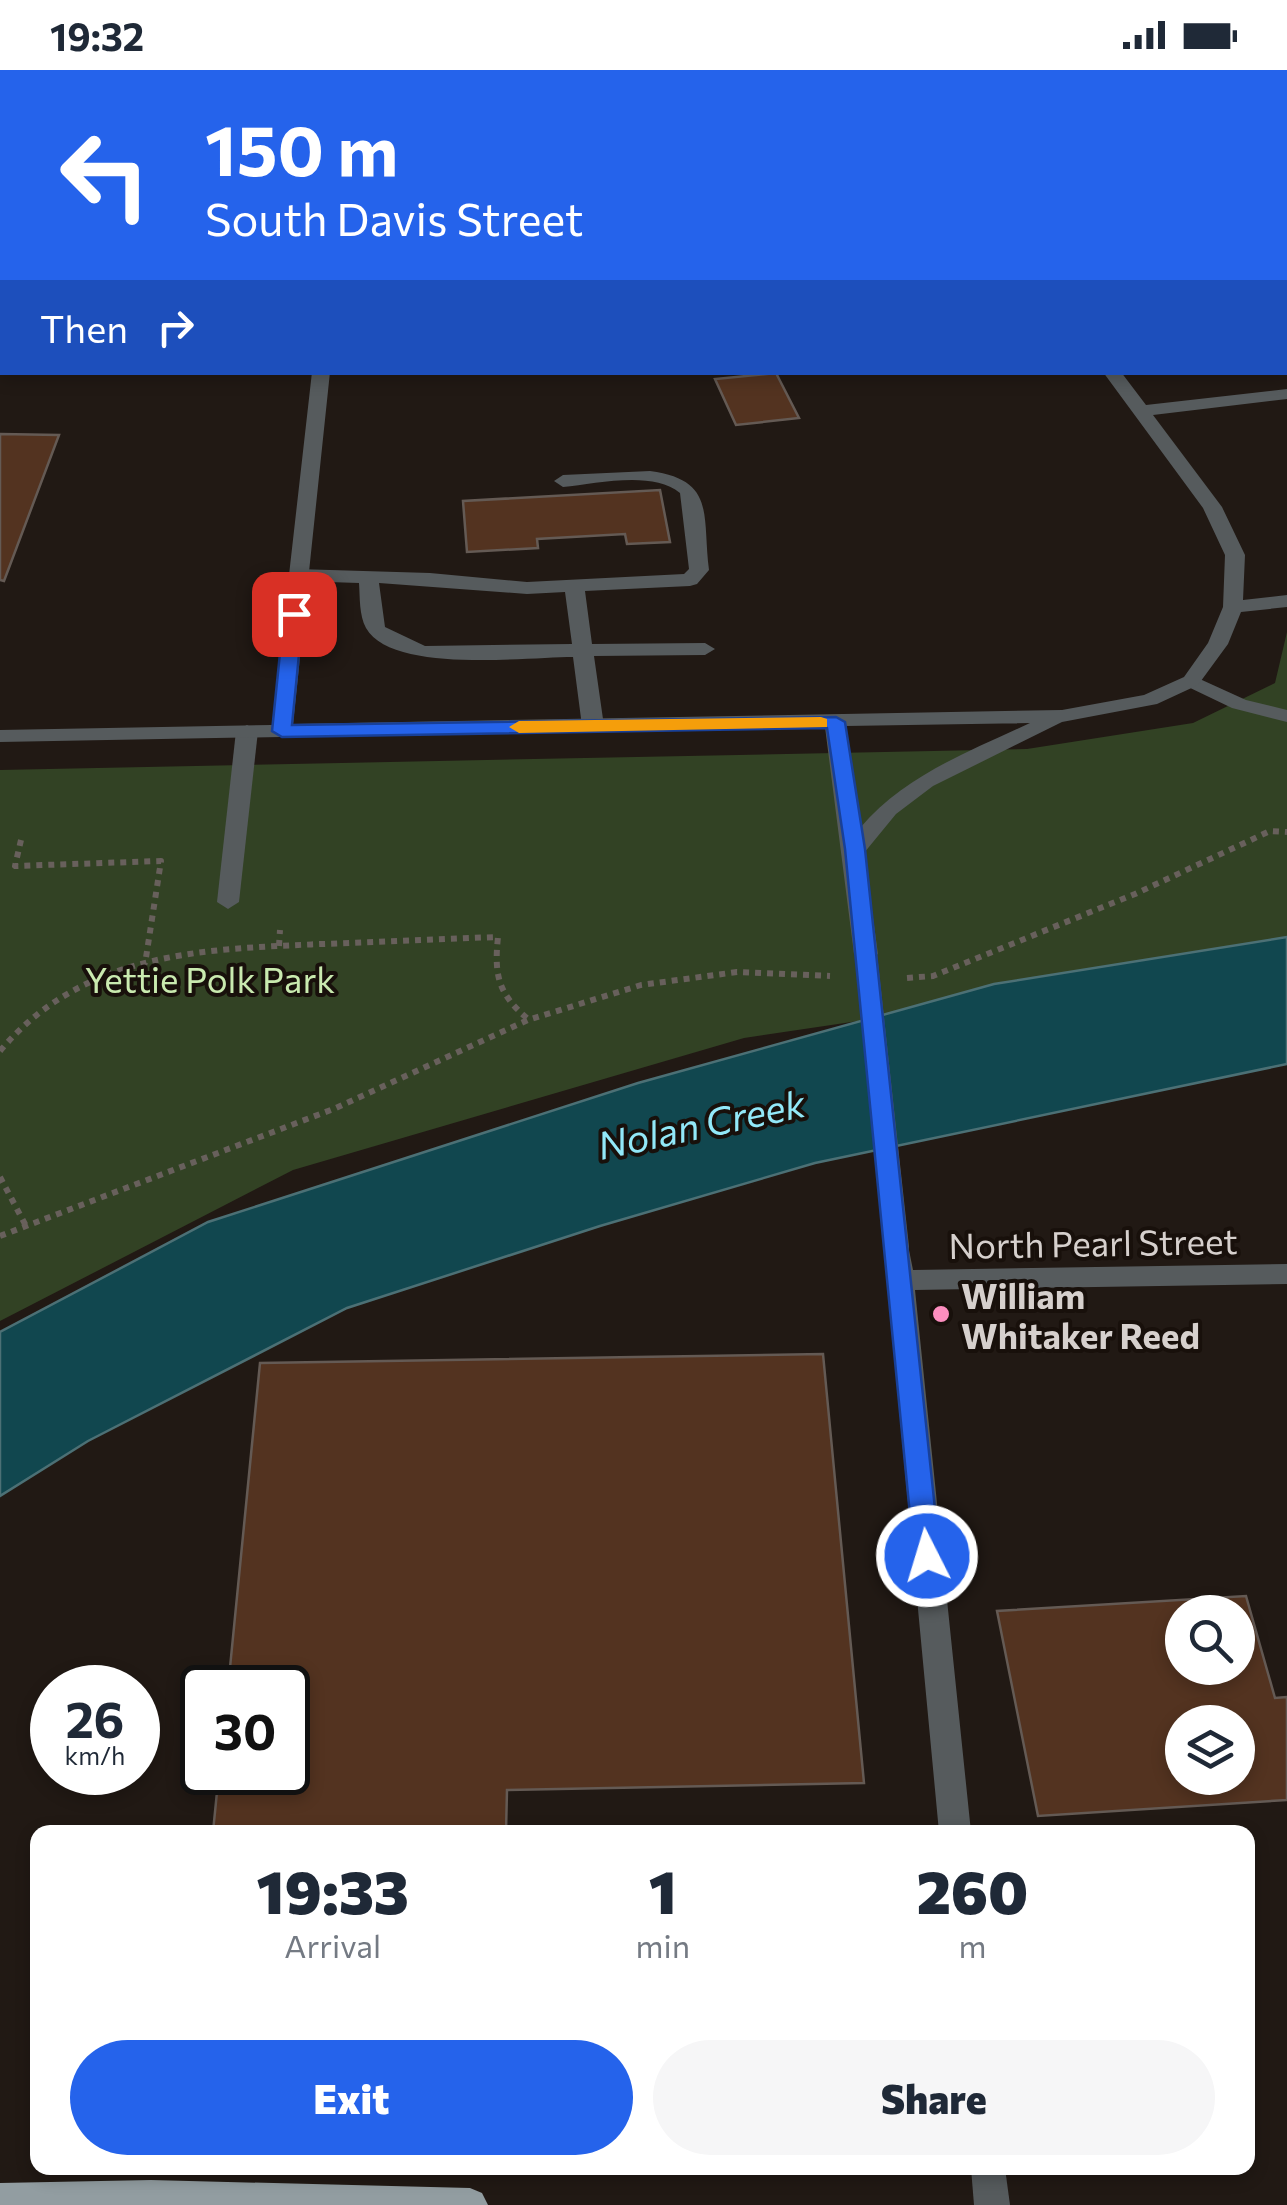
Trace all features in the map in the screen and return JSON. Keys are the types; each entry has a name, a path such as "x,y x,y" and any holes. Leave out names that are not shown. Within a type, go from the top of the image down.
{"main road":[{"path":"0,2200 470,2205"}],"street":[{"path":"282,731 321,375"},
{"path":"0,736 1062,716 1150,700 1191,681 1218,644 1232,607 1235,555 1212,507 1114,375"},
{"path":"1141,410 1287,394"},
{"path":"298,575 430,578 465,586 574,586 690,580 699,570 689,491 683,482 666,477 563,481"},
{"path":"369,576 372,624 384,639 423,652 705,649"},
{"path":"574,586 593,726"},
{"path":"1232,607 1287,601"},
{"path":"1191,681 1239,704 1287,716"},
{"path":"855,849 888,809 925,781 1062,716"},
{"path":"836,722 855,849 898,1247 953,1825"},
{"path":"228,902 247,731"},
{"name":"North Pearl Street","path":"900,1280 1287,1274"},
{"path":"989,2175 992,2205"}],"path":[{"path":"900,978 932,976 1135,894 1287,824"},
{"path":"1270,831 1287,832"},
{"path":"21,840 15,866 161,861 145,964"},
{"path":"278,946 280,930"},
{"path":"0,1051 44,1004 101,978 209,950 498,937 494,981 510,1004 528,1020"},
{"path":"0,1236 336,1108 528,1020 641,986 736,972 840,977"},
{"path":"0,1177 26,1226"}],"green space":[{"name":"Yettie Polk Park","path":"1287,632 1287,963 744,1038 293,1170 0,1321 0,770 1027,749 1193,723 1275,683"}],"water":[{"name":"Nolan Creek","path":"1287,937 1287,1064 815,1163 600,1226 347,1308 88,1441 0,1496 0,1332 208,1222 638,1083 994,984"}],"building":[{"path":"777,375 799,418 736,425 715,379"},
{"path":"0,434 59,435 4,581 0,580"},
{"path":"660,490 670,542 627,544 625,534 537,539 538,548 467,552 463,501"},
{"path":"823,1354 864,1783 507,1790 506,1825 214,1825 217,1795 310,1795 310,1665 230,1665 260,1363"},
{"path":"1165,1601 1165,1685 1255,1685 1255,1628 1275,1698 1287,1697 1287,1800 1038,1816 997,1611"}],"slow traffic":[{"path":"519,727 821,723"}],"place":[{"name":"William Whitaker Reed","path":"941,1314"}],"route":[{"path":"294,614 282,731 836,722 855,849 927,1556"}]}
